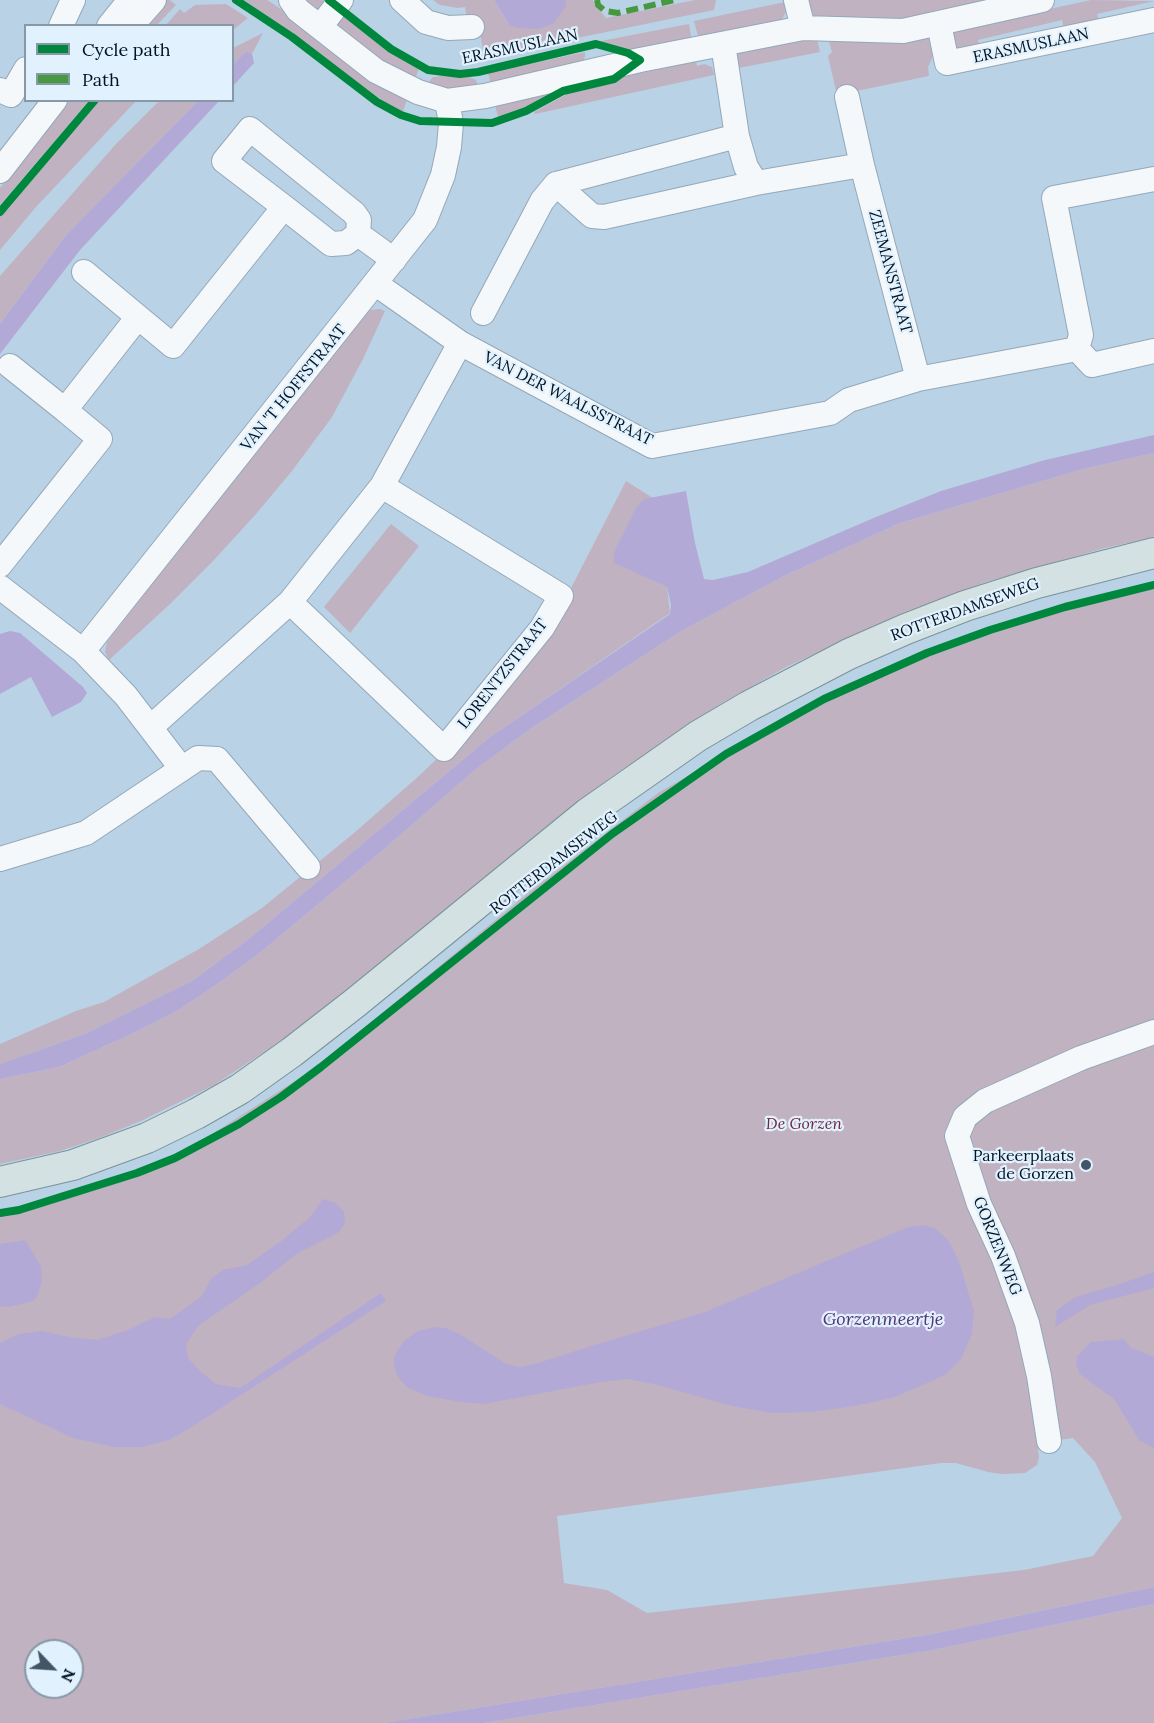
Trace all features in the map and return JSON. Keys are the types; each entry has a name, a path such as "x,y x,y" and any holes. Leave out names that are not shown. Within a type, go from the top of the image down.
{"main road":[{"name":"ROTTERDAMSEWEG","path":"0,1182 73,1165 147,1138 240,1089 355,1003 588,813 688,743 748,706 849,654 965,606 1037,583 1154,553"}],"street":[{"path":"62,24 74,0"},
{"path":"111,24 130,0"},
{"path":"133,24 154,0"},
{"path":"273,0 294,5 376,71 418,92 447,101 485,96 640,60 802,28 903,31 1042,0"},
{"path":"320,27 341,0"},
{"path":"402,0 426,22 448,28 472,27"},
{"path":"796,0 802,28"},
{"name":"ERASMUSLAAN","path":"939,24 947,63 1154,20"},
{"path":"723,44 737,136 746,167 756,183"},
{"path":"0,90 11,95 24,72"},
{"name":"ZEEMANSTRAAT","path":"847,97 862,165 918,379"},
{"name":"VAN 'T HOFFSTRAAT","path":"83,651 425,220 443,175 449,147 451,123 447,101"},
{"path":"0,171 54,102"},
{"path":"250,129 354,213 359,220 358,234 346,243 332,244 224,161 250,129"},
{"path":"483,313 542,201 556,184 737,136"},
{"path":"556,184 592,216 604,217 756,183 862,165"},
{"path":"1154,179 1054,198 1081,334 1077,349 1092,365 1154,351"},
{"path":"84,272 173,346 284,207"},
{"path":"358,234 394,260"},
{"name":"VAN DER WAALSSTRAAT","path":"376,284 460,343 652,446 831,413 849,400 918,379 1077,349"},
{"path":"65,410 138,317"},
{"path":"151,727 290,602 382,486 460,343"},
{"path":"0,565 100,439 10,366"},
{"name":"LORENTZSTRAAT","path":"290,602 444,749 542,627 561,596 382,486"},
{"path":"0,587 83,651 126,696 183,769"},
{"path":"0,859 86,833 198,758 217,759 308,867"},
{"name":"GORZENWEG","path":"1048,1441 1039,1376 1027,1323 1010,1273 979,1204 957,1136 965,1117 985,1101 1081,1058 1154,1032"}],"green space":[{"path":"161,0 170,0 176,5 158,24 139,24"},
{"path":"244,0 267,0 292,16 407,99 403,112 382,100"},
{"path":"304,0 323,0 396,56 419,69 414,81 385,64"},
{"path":"433,0 494,0 509,25 566,6 566,0 593,0 606,18 695,0 716,0 714,10 484,57 478,19 467,20 465,7 440,5"},
{"path":"808,0 985,0 910,18 880,20 814,17"},
{"path":"1091,0 1154,1 1097,14 1100,24 1065,33 1062,20 978,40 981,50 954,51 952,33 958,29"},
{"path":"785,2 787,9 777,24 699,40 694,21"},
{"path":"226,4 248,18 234,29 234,24 167,24 180,9 184,13 195,5"},
{"path":"689,24 692,42 647,52 602,45 601,41"},
{"path":"263,33 252,54 246,51 234,64 234,48"},
{"path":"926,37 932,41 934,54 928,67 929,76 837,95 828,56 832,52 828,38"},
{"path":"817,39 820,52 734,69 735,58 741,51 787,40"},
{"path":"585,52 583,63 491,85 488,73"},
{"path":"696,61 697,66 704,64 712,67 714,75 535,114 534,112 571,92 616,82 623,77"},
{"path":"433,77 469,77 476,80 479,88 449,90 426,85"},
{"path":"551,92 531,108 498,117 495,105"},
{"path":"68,102 88,102 0,205 0,188"},
{"path":"96,102 135,102 36,207 0,250 0,216"},
{"path":"158,102 197,102 67,234 0,324 0,276 116,144"},
{"path":"370,310 385,311 332,417 292,471 214,560 109,660 105,652 107,642 356,323"},
{"path":"1154,453 1154,537 1105,548 986,582 905,612 786,667 722,703 611,777 284,1039 214,1085 141,1121 99,1138 60,1151 0,1164 0,1079 59,1067 180,1009 262,951 475,770 530,729 683,630 786,575 900,523 1083,469"},
{"path":"626,481 653,498 644,499 614,562 667,587 670,613 490,737 250,938 192,981 87,1033 0,1064 0,1044 76,1011 104,1002 199,949 262,908 354,833 420,775 457,739 569,592"},
{"path":"391,524 419,546 350,633 324,607"},
{"name":"De Gorzen","path":"1154,586 1154,1587 932,1634 384,1723 0,1723 0,1217 156,1170 315,1068 532,890 658,793 847,684 1060,604","holes":["1073,1438 1095,1462 1122,1518 1093,1556 1024,1570 647,1613 607,1590 564,1583 557,1516 941,1463 956,1463 1002,1474 1025,1473 1037,1465 1039,1457 1037,1443"]},
{"path":"1154,1604 1154,1723 484,1723 933,1650"}],"water":[{"path":"494,0 566,0 566,6 554,23 539,29 519,28 509,25"},
{"path":"246,51 252,54 254,63 234,85 234,64"},
{"path":"197,102 218,102 80,250 0,354 0,324 67,234"},
{"path":"1154,435 1154,453 1083,469 900,523 786,575 683,630 530,729 475,770 262,951 180,1009 59,1067 0,1079 0,1064 87,1033 192,981 250,938 490,737 670,614 671,605 667,587 614,563 614,553 636,508 644,499 686,491 704,579 713,580 748,572 941,491 1045,460"},
{"path":"10,631 20,633 83,687 87,693 81,702 52,717 31,677 0,694 0,634"},
{"path":"323,1199 336,1203 344,1212 345,1223 339,1232 295,1255 260,1283 199,1325 186,1344 188,1358 216,1384 240,1388 381,1293 386,1301 190,1428 169,1440 142,1447 114,1447 73,1438 0,1404 0,1343 18,1334 42,1331 97,1340 128,1330 155,1317 170,1319 201,1297 212,1278 223,1270 247,1265 280,1242 310,1217"},
{"name":"Gorzenmeertje","path":"925,1225 936,1229 949,1241 959,1262 974,1311 972,1334 961,1359 945,1375 895,1397 855,1406 810,1412 772,1413 732,1406 654,1384 627,1379 484,1404 427,1396 408,1388 398,1377 394,1367 394,1356 404,1341 418,1331 435,1327 446,1328 461,1335 505,1363 519,1367 535,1364 705,1312 908,1227"},
{"path":"25,1240 41,1266 42,1282 36,1299 8,1307 0,1306 0,1244"},
{"path":"1154,1272 1154,1288 1090,1305 1055,1327 1057,1310 1076,1297"},
{"path":"1124,1339 1130,1347 1154,1357 1154,1448 1139,1440 1115,1400 1080,1374 1076,1364 1077,1356 1091,1342"},
{"path":"1154,1587 1154,1604 933,1650 484,1723 384,1723 932,1634"}],"marked path":[{"path":"597,0 598,5 605,11 618,13 675,0"}],"cycle path":[{"path":"236,0 292,37 377,102 401,115 420,121 492,123 526,111 563,91 614,79 640,60 628,53 596,44 478,72 460,74 428,70 391,49 329,0"},
{"path":"0,212 93,102"},
{"path":"0,1213 19,1210 137,1173 175,1158 239,1124 281,1097 321,1067 612,834 726,754 824,699 927,653 990,630 1065,607 1154,585"}],"place":[{"name":"Parkeerplaats de Gorzen","path":"1086,1165"}]}
